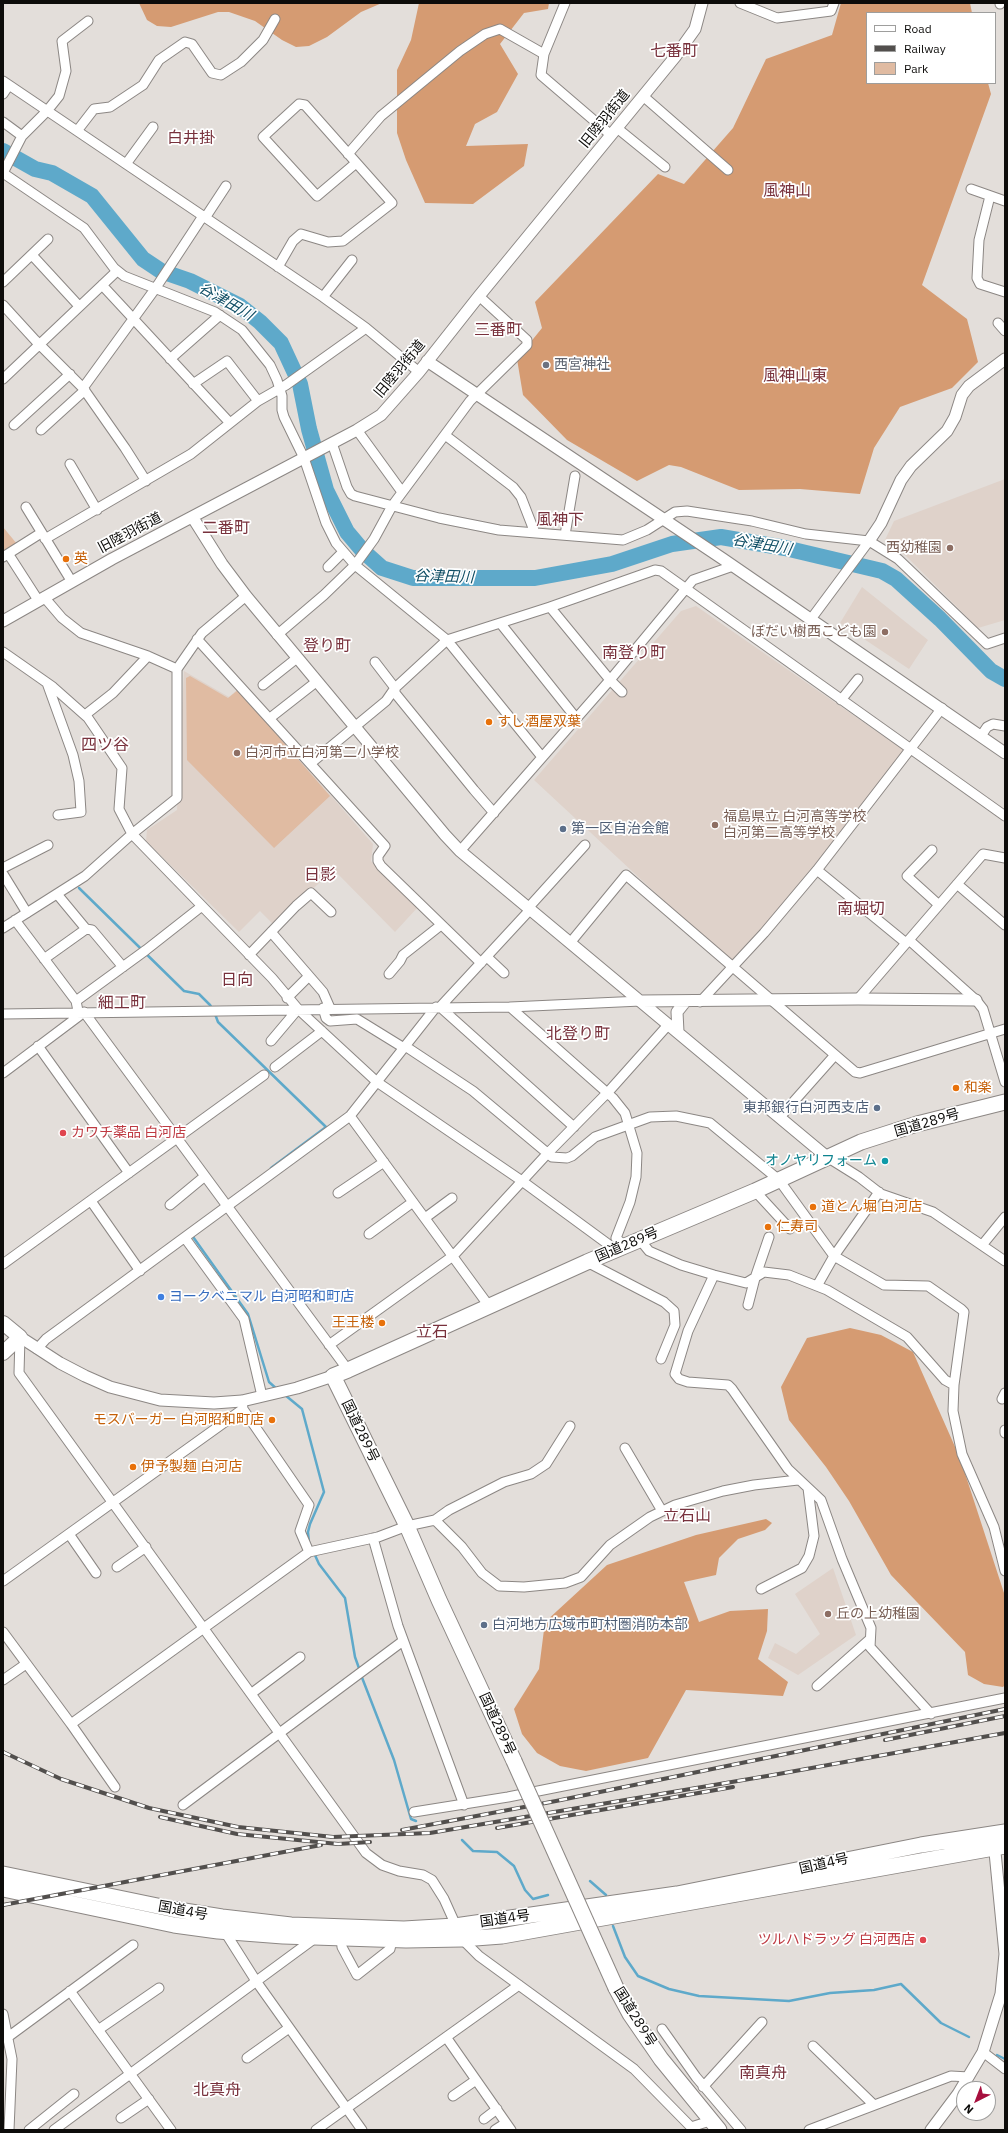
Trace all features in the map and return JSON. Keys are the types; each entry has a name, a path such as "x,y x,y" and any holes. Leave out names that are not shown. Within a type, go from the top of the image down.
{"highway":[{"name":"国道289号","path":"715,2126 661,2058 630,2014 616,1988 514,1761 439,1600 407,1526 333,1376 587,1262 755,1191 861,1142 917,1124 1005,1102"},
{"name":"国道4号","path":"3,1889 174,1925 225,1932 392,1940 459,1933 677,1894 920,1845 1000,1840"},
{"name":"国道4号","path":"3,1874 172,1910 222,1917 292,1925 404,1929 459,1933"}],"main road":[{"path":"3,1323 20,1337 3,1353"}],"street":[{"path":"565,3 544,54 541,75 545,80 614,132 665,167"},
{"name":"旧陸羽街道","path":"3,621 41,598 357,430 380,415 419,372 478,296 643,96 695,29 702,3"},
{"path":"740,3 777,18 830,11 834,3"},
{"path":"77,131 94,109 110,107 143,85 159,60 185,42 192,44 212,73 221,75 241,62 255,48 276,19"},
{"path":"88,21 62,41 62,48 66,60 63,86 59,96 21,139 3,173 84,228 117,271 124,276 155,290 220,315 242,330 270,365 283,386 282,410 306,457 326,523 336,543 355,564 447,640 542,757"},
{"path":"348,154 381,116 460,51 485,34 500,30 544,54"},
{"path":"3,94 6,83 323,296 366,328 419,372"},
{"path":"643,96 728,170"},
{"path":"278,267 293,241 301,234 328,242 343,241 392,203 306,105 301,103 263,137 317,196 356,163"},
{"path":"3,122 21,139"},
{"path":"126,164 153,127"},
{"path":"40,430 84,389 155,290 179,251 226,186"},
{"path":"971,189 1005,201"},
{"path":"990,196 979,240 977,278 980,284 1005,292"},
{"path":"3,282 48,239"},
{"path":"32,255 79,306"},
{"path":"323,296 352,260"},
{"path":"3,379 41,345 79,306 117,271"},
{"path":"102,285 230,423"},
{"path":"277,635 324,595 355,564 374,539 392,506 476,393 528,343 527,340 478,296"},
{"path":"3,304 84,389 146,481"},
{"path":"170,359 220,315"},
{"path":"998,323 1005,330"},
{"path":"177,669 148,656 81,633 62,618 41,598 6,556 96,510 191,454 258,401 283,386 366,328"},
{"path":"811,619 867,545 881,523 901,480 911,466 947,430 955,416 962,395 969,386 1005,359"},
{"path":"193,384 227,361 258,401"},
{"path":"427,361 723,559 942,708 1005,753"},
{"path":"14,425 70,374"},
{"path":"357,430 402,492"},
{"path":"445,435 513,487 521,497 535,533"},
{"path":"330,444 351,494 392,506 472,525 499,530 623,540 668,522 675,512 687,511 752,521 806,534 867,545 898,559 987,644 1005,638"},
{"path":"70,464 96,510"},
{"path":"566,535 575,476"},
{"path":"26,507 72,582"},
{"path":"193,518 222,564 277,635 445,836 460,851 827,1157 859,1177 879,1192 933,1212 983,1244 1005,1261"},
{"path":"328,567 343,552"},
{"path":"460,851 610,680 686,588 697,577 712,574 733,566"},
{"path":"311,763 386,701 395,688 447,640 501,624 655,570 661,571 686,588 1005,816"},
{"path":"3,928 85,876 132,834 177,798 177,669 197,639 246,596"},
{"path":"550,607 610,680 622,692"},
{"path":"501,624 576,718"},
{"path":"197,639 385,846 378,856 381,866 441,925 484,960 504,973"},
{"path":"3,652 47,683 85,715 122,768 119,809 132,834 272,978 298,1009 377,1082 620,1248"},
{"path":"85,715 113,693 148,656"},
{"path":"263,685 297,658"},
{"path":"375,662 395,688 395,693 494,813"},
{"path":"841,700 858,679"},
{"path":"270,718 316,682"},
{"path":"47,683 73,755 79,781 81,812 58,815"},
{"path":"700,1002 817,870 912,750 942,708"},
{"path":"981,736 987,726 993,724 1005,726"},
{"path":"3,868 48,845"},
{"path":"37,1349 46,1339 228,1207 350,1116 438,1007 527,914 529,907 586,845"},
{"path":"932,850 907,876 939,905"},
{"path":"858,999 983,854 1005,858"},
{"path":"817,870 908,942 976,1000 983,1010 1005,1082"},
{"path":"3,874 27,913"},
{"path":"570,943 626,875 855,1072 860,1073 1005,1029"},
{"path":"957,884 1005,926"},
{"path":"249,955 311,893 332,912"},
{"path":"57,894 86,929 92,930 123,967"},
{"path":"76,1001 144,952 202,906"},
{"path":"15,920 76,1001 81,1012 177,1138 348,1370"},
{"path":"389,974 400,962 403,955 441,925"},
{"path":"44,959 86,929"},
{"path":"272,932 323,992 326,1018 330,1021 356,1020 405,1047 472,1091 552,1157 567,1158 580,1151 594,1138 629,1126 645,1118 657,1116 676,1116 710,1123 779,1180 834,1256 884,1285 928,1286 961,1309 964,1312 954,1385 953,1410 962,1454 994,1527 1005,1571"},
{"path":"288,998 309,976"},
{"path":"3,1014 510,1006 641,1001 700,1002 858,999 976,1000"},
{"path":"678,1032 677,1012 686,1002"},
{"path":"510,1006 606,1092 625,1113 637,1153 636,1177 630,1202 616,1238 620,1248"},
{"path":"438,1007 574,1127"},
{"path":"271,1041 298,1009"},
{"path":"3,1073 79,1016 81,1012"},
{"path":"329,1345 452,1256 668,1025"},
{"path":"275,1067 322,1031"},
{"path":"38,1046 129,1173"},
{"path":"780,1117 836,1056"},
{"path":"3,1264 264,1075"},
{"path":"350,1116 489,1306"},
{"path":"338,1193 384,1162"},
{"path":"170,1204 205,1176"},
{"path":"755,1191 790,1229"},
{"path":"817,1286 834,1256 879,1192"},
{"path":"425,1218 452,1198"},
{"path":"91,1201 140,1271"},
{"path":"369,1234 413,1202"},
{"path":"983,1244 1005,1216"},
{"path":"748,1305 768,1237"},
{"path":"185,1238 244,1319 262,1396"},
{"path":"640,1240 649,1251 681,1265 714,1275 746,1283 764,1272 789,1275 817,1286 907,1337 945,1380 954,1385"},
{"path":"587,1262 658,1299 674,1311 675,1324 661,1359"},
{"path":"714,1275 688,1331 676,1374 679,1379 688,1382 728,1385 798,1480 821,1500 842,1559 871,1628 870,1647 931,1714"},
{"path":"20,1337 37,1349 85,1376 134,1394 186,1403 243,1405"},
{"path":"20,1337 19,1373 252,1693 366,1853 382,1865 399,1871 423,1875 432,1880 444,1899 459,1933 479,1956 634,2069 692,2127 715,2126"},
{"path":"3,1581 113,1502 243,1405 262,1396 333,1376"},
{"path":"243,1405 309,1505 300,1531 309,1552"},
{"path":"71,1724 309,1552 373,1538 407,1526 435,1520 449,1510 504,1482 531,1474 546,1464 570,1426"},
{"path":"625,1448 662,1511"},
{"path":"435,1520 462,1547 482,1573 494,1584 499,1586 524,1587 565,1583 581,1577 610,1545 650,1517 675,1505 723,1491 754,1485 798,1480"},
{"path":"761,1589 802,1568 809,1556 814,1536 808,1488"},
{"path":"69,1534 96,1573"},
{"path":"373,1538 381,1571 403,1641 464,1805"},
{"path":"117,1567 146,1547"},
{"path":"3,1632 71,1724 115,1787"},
{"path":"817,1686 870,1639"},
{"path":"183,1805 403,1641"},
{"path":"252,1693 300,1657"},
{"path":"3,1680 26,1664"},
{"path":"414,1812 464,1805 931,1714 1005,1698"},
{"path":"931,2130 969,2077 983,2052 1001,1994 1005,1954 1000,1840"},
{"path":"225,1932 256,1981 362,2130"},
{"path":"54,2130 311,1942 313,1937"},
{"path":"341,1938 342,1947 357,1975 390,1949 392,1940"},
{"path":"5,2038 133,1945"},
{"path":"316,2130 518,1985"},
{"path":"98,2030 158,1988"},
{"path":"70,1991 171,2130"},
{"path":"3,2014 5,2038 12,2059 9,2130"},
{"path":"704,2087 762,2022"},
{"path":"247,2058 289,2028"},
{"path":"662,2029 704,2087 741,2130"},
{"path":"446,2037 509,2126 495,2130"},
{"path":"813,2046 874,2105"},
{"path":"983,2052 1005,2069"},
{"path":"809,2130 951,2076 969,2077"},
{"path":"453,2096 476,2080"},
{"path":"29,2130 74,2094"},
{"path":"121,2118 149,2099"},
{"path":"484,2119 497,2109"}],"shaded area":[{"path":"139,3 382,3 361,12 327,37 309,46 296,47 282,40 255,21 229,12 218,12 171,27 157,26 147,20"},
{"path":"419,3 549,3 548,9 524,13 500,44 518,74 497,112 475,124 466,146 528,144 524,166 473,204 425,203 406,160 397,133 397,70 411,40"},
{"path":"841,3 970,3 972,12 866,12 866,84 988,84 991,94 922,285 967,319 978,362 952,388 900,407 874,448 860,494 800,489 739,490 681,467 669,465 637,481 567,440 523,395 517,359 542,328 535,302 658,174 684,184 733,128 766,59 832,35"},
{"name":"西幼稚園","path":"1005,479 1005,620 978,628 906,556 885,540 894,521"},
{"name":"ぼだい樹西こども園","path":"862,587 928,640 909,669 840,623"},
{"name":"福島県立 白河高等学校 白河第二高等学校","path":"696,606 905,751 811,870 732,964 534,780 681,611"},
{"name":"白河市立白河第二小学校","path":"184,671 229,697 238,689 373,844 371,861 418,907 395,932 334,870 273,924 260,911 239,932 146,841 147,830 177,810"},
{"path":"850,1328 881,1335 913,1352 960,1458 1005,1596 1005,1685 1003,1687 984,1684 968,1675 965,1652 891,1575 849,1501 826,1467 789,1420 781,1387 807,1338"},
{"path":"766,1519 772,1523 765,1530 738,1539 719,1558 716,1575 684,1582 699,1622 730,1611 768,1609 767,1631 758,1659 788,1682 783,1696 686,1690 648,1758 586,1771 560,1766 537,1753 522,1734 514,1709 539,1669 545,1622 607,1565 696,1535"},
{"name":"丘の上幼稚園","path":"833,1568 856,1635 798,1675 768,1658 775,1643 796,1654 820,1634 795,1594"}],"green space":[{"path":"3,527 17,544 3,553"},
{"path":"190,676 228,698 238,690 330,796 274,848 187,760 186,678"}],"waterway":[{"name":"谷津田川","path":"3,151 35,169 52,173 92,196 143,259 161,271 190,281 240,306 260,322 281,343 300,384 309,429 326,490 347,532 363,551 382,568 413,578 535,578 612,564 672,544 721,537 785,548 882,571 896,579 940,619 991,671 1005,679"},
{"path":"79,888 184,991 199,994 213,1010"},
{"path":"215,1014 218,1022 326,1127 271,1168"},
{"path":"191,1234 248,1314 269,1382 278,1390"},
{"path":"285,1395 302,1409 324,1492 310,1524 308,1532 309,1543"},
{"path":"314,1553 319,1564 345,1598 355,1657 360,1671"},
{"path":"361,1675 394,1760 411,1819 416,1821"},
{"path":"462,1840 473,1851 497,1852 514,1866 525,1890 533,1899 548,1895"},
{"path":"590,1881 606,1895"},
{"path":"613,1926 625,1957 638,1976 669,1989 699,1996 789,2001 830,1993 874,1990 901,1984 941,2023 969,2037"},
{"path":"997,2055 1005,2059"}],"railway":[{"path":"402,1830 556,1801 1005,1709"},
{"path":"885,1740 1005,1716"},
{"path":"3,1752 61,1779 149,1808 238,1827 333,1837 430,1833 773,1775 1005,1733"},
{"path":"497,1828 733,1787"},
{"path":"160,1817 237,1834 338,1844 370,1842"},
{"path":"3,1905 321,1845"}],"place":[{"name":"西宮神社","path":"546,365"},
{"name":"西幼稚園","path":"950,548"},
{"name":"英","path":"66,559"},
{"name":"ぼだい樹西こども園","path":"885,632"},
{"name":"すし酒屋双葉","path":"489,722"},
{"name":"白河市立白河第二小学校","path":"237,753"},
{"name":"福島県立 白河高等学校 白河第二高等学校","path":"715,825"},
{"name":"第一区自治会館","path":"563,829"},
{"name":"和楽","path":"956,1088"},
{"name":"東邦銀行白河西支店","path":"877,1108"},
{"name":"カワチ薬品 白河店","path":"63,1133"},
{"name":"オノヤリフォーム","path":"885,1161"},
{"name":"道とん堀 白河店","path":"813,1207"},
{"name":"仁寿司","path":"768,1227"},
{"name":"ヨークベニマル 白河昭和町店","path":"161,1297"},
{"name":"王王楼","path":"382,1323"},
{"name":"モスバーガー 白河昭和町店","path":"272,1420"},
{"name":"伊予製麺 白河店","path":"133,1467"},
{"name":"丘の上幼稚園","path":"828,1614"},
{"name":"白河地方広域市町村圏消防本部","path":"484,1625"},
{"name":"ツルハドラッグ 白河西店","path":"923,1940"}],"district":[{"name":"七番町","path":"674,51"},
{"name":"白井掛","path":"191,138"},
{"name":"風神山","path":"787,191"},
{"name":"三番町","path":"498,330"},
{"name":"風神山東","path":"795,376"},
{"name":"風神下","path":"560,520"},
{"name":"二番町","path":"226,528"},
{"name":"登り町","path":"327,646"},
{"name":"南登り町","path":"634,653"},
{"name":"四ツ谷","path":"105,745"},
{"name":"日影","path":"320,875"},
{"name":"南堀切","path":"861,909"},
{"name":"日向","path":"237,980"},
{"name":"細工町","path":"122,1003"},
{"name":"北登り町","path":"578,1034"},
{"name":"立石","path":"432,1332"},
{"name":"立石山","path":"687,1516"},
{"name":"南真舟","path":"763,2073"},
{"name":"北真舟","path":"217,2090"}]}
